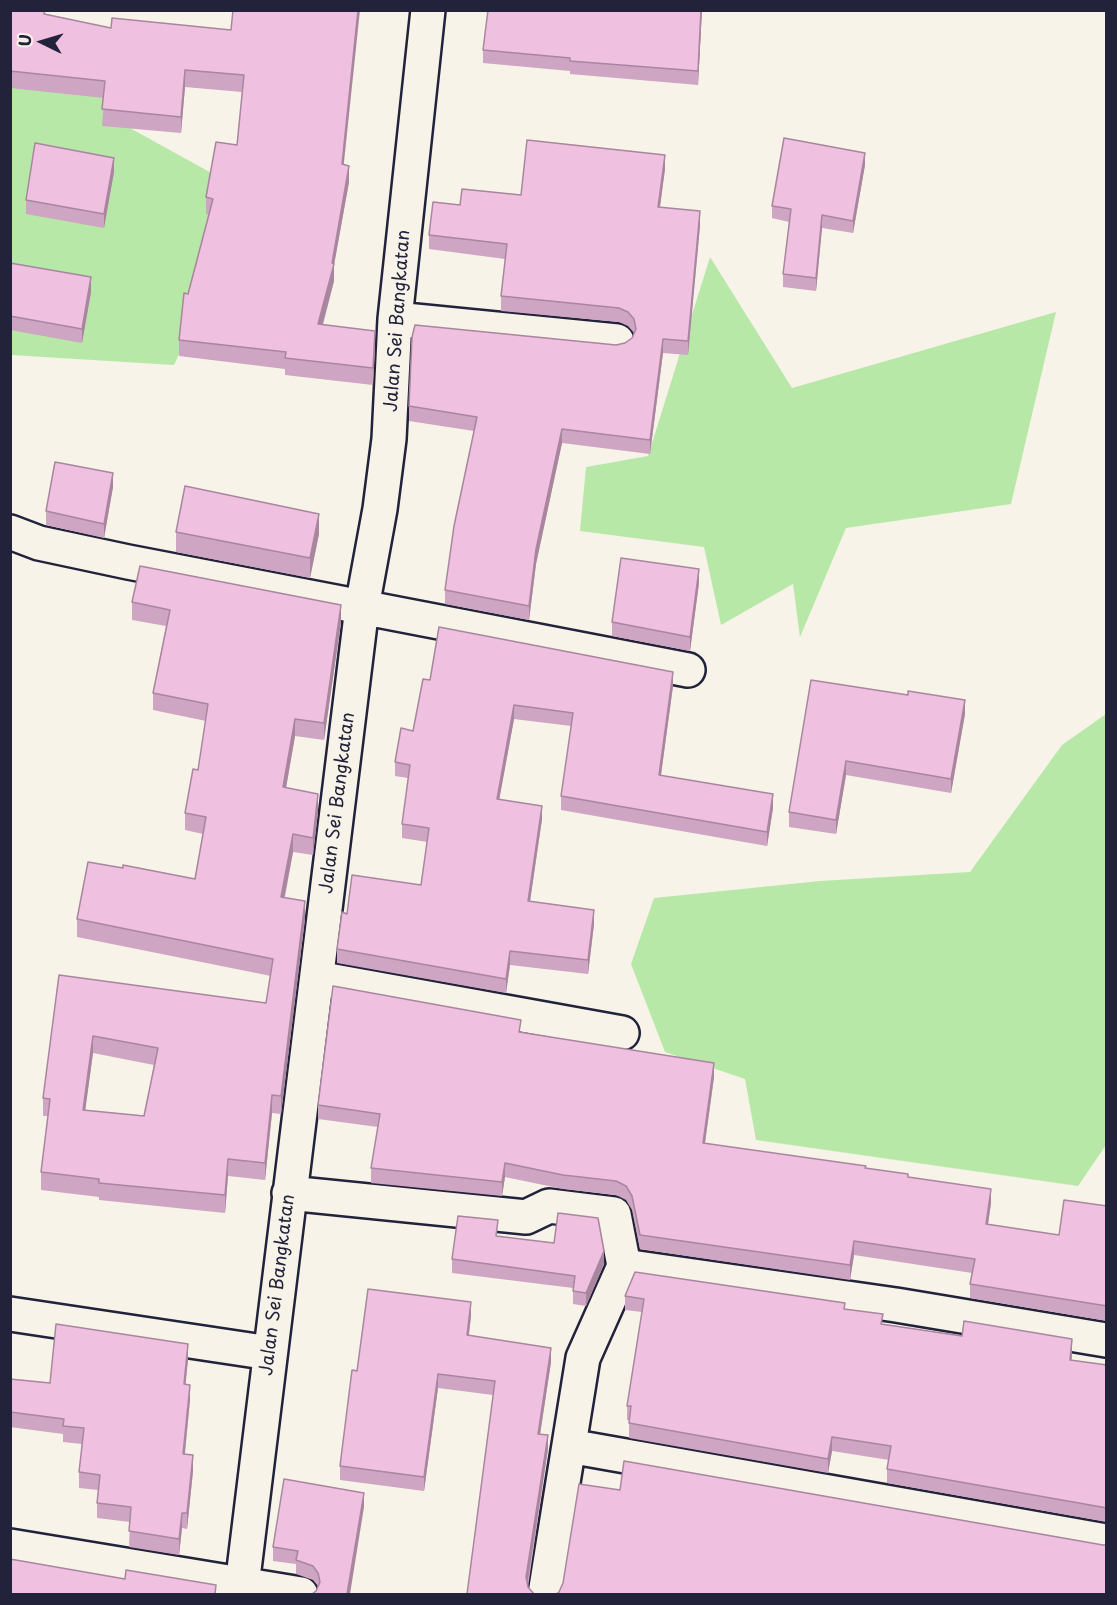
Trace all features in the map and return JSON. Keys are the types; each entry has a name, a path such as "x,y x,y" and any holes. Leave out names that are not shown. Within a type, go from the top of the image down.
{"street":[{"name":"Jalan Sei Bangkatan","path":"242,1590 362,607 380,509 389,439 395,319 428,10"},
{"path":"395,319 617,341"},
{"path":"10,532 39,543 87,553 688,670"},
{"path":"317,978 621,1032"},
{"path":"289,1193 526,1217 549,1206 614,1214 624,1266 583,1358 545,1594"},
{"path":"624,1266 896,1305 1107,1340"},
{"path":"10,1314 270,1353"},
{"path":"569,1446 1107,1541"},
{"path":"10,1546 242,1590 301,1594"}],"green space":[{"path":"10,31 60,36 119,122 226,181 218,270 174,365 11,355"},
{"path":"710,257 792,388 1056,312 1011,504 846,528 800,637 793,584 721,625 704,547 580,531 586,467 648,456"},
{"path":"1106,714 1106,1145 1078,1186 756,1140 745,1079 665,1052 631,964 654,898 820,881 970,872 1062,745"}],"building":[{"path":"10,10 45,10 44,14 111,28 112,18 231,30 233,10 358,10 342,164 349,166 332,263 334,264 318,324 375,331 373,368 285,358 286,352 179,340 184,293 188,294 213,199 206,197 216,142 237,145 244,75 185,70 181,117 102,109 105,81 10,71"},
{"path":"488,10 701,10 698,71 570,61 570,58 483,50"},
{"path":"784,138 865,153 853,221 822,215 816,278 783,274 791,209 772,206"},
{"path":"527,140 665,155 658,207 700,211 688,341 663,339 650,440 562,429 536,549 529,606 445,590 454,526 477,417 409,406 412,337 415,325 616,345 632,338 636,329 634,319 628,312 619,308 501,296 507,244 429,235 433,202 460,205 462,189 521,195"},
{"path":"35,143 114,158 104,214 26,200"},
{"path":"10,263 91,277 82,329 10,316"},
{"path":"55,462 113,473 104,524 46,511"},
{"path":"185,486 319,514 310,558 176,532"},
{"path":"621,558 699,569 690,637 612,622"},
{"path":"140,566 341,605 324,723 295,719 283,787 318,794 313,838 293,834 281,897 305,901 281,1096 272,1095 265,1163 228,1159 225,1195 99,1183 99,1179 41,1172 50,1099 43,1098 59,975 266,1003 273,959 77,919 88,862 123,868 123,865 195,879 206,817 185,813 193,769 198,770 208,704 153,693 170,610 132,602","holes":["93,1036 158,1048 144,1116 83,1110"]},
{"path":"439,627 673,672 659,775 773,794 767,832 561,796 573,713 514,705 497,799 542,806 528,901 594,910 588,960 510,951 506,979 337,949 342,912 347,914 352,875 421,885 429,828 402,824 410,765 395,762 401,728 413,731 423,679 430,680"},
{"path":"811,680 908,695 908,691 965,700 951,779 846,761 836,820 789,812"},
{"path":"333,986 521,1020 519,1032 714,1063 703,1143 866,1166 865,1168 908,1174 908,1177 991,1189 986,1224 1059,1235 1064,1200 1107,1206 1107,1306 970,1284 975,1259 854,1241 850,1265 640,1235 632,1196 626,1186 616,1181 563,1175 505,1163 502,1182 371,1168 380,1114 318,1105"},
{"path":"558,1213 598,1218 604,1251 586,1293 573,1291 575,1276 452,1259 458,1216 498,1220 496,1236 554,1243"},
{"path":"635,1272 845,1303 844,1309 883,1314 881,1324 962,1336 964,1321 1072,1339 1070,1360 1107,1365 1107,1508 887,1469 891,1446 832,1437 828,1459 629,1423 631,1406 627,1406 644,1299 625,1296"},
{"path":"368,1289 471,1302 467,1335 551,1348 538,1434 548,1435 526,1577 528,1587 534,1594 467,1594 495,1381 438,1374 424,1477 340,1466 352,1370 357,1371"},
{"path":"56,1324 188,1344 184,1384 190,1385 183,1454 193,1455 187,1513 182,1513 179,1539 129,1531 131,1507 97,1503 100,1475 79,1472 84,1428 63,1426 64,1419 10,1412 10,1379 50,1383"},
{"path":"624,1461 1107,1545 1107,1594 556,1594 563,1583 579,1484 620,1490"},
{"path":"284,1479 364,1493 347,1594 312,1594 320,1582 313,1566 296,1560 298,1551 273,1547"},
{"path":"10,1559 125,1579 126,1570 216,1585 215,1594 10,1594"}]}
